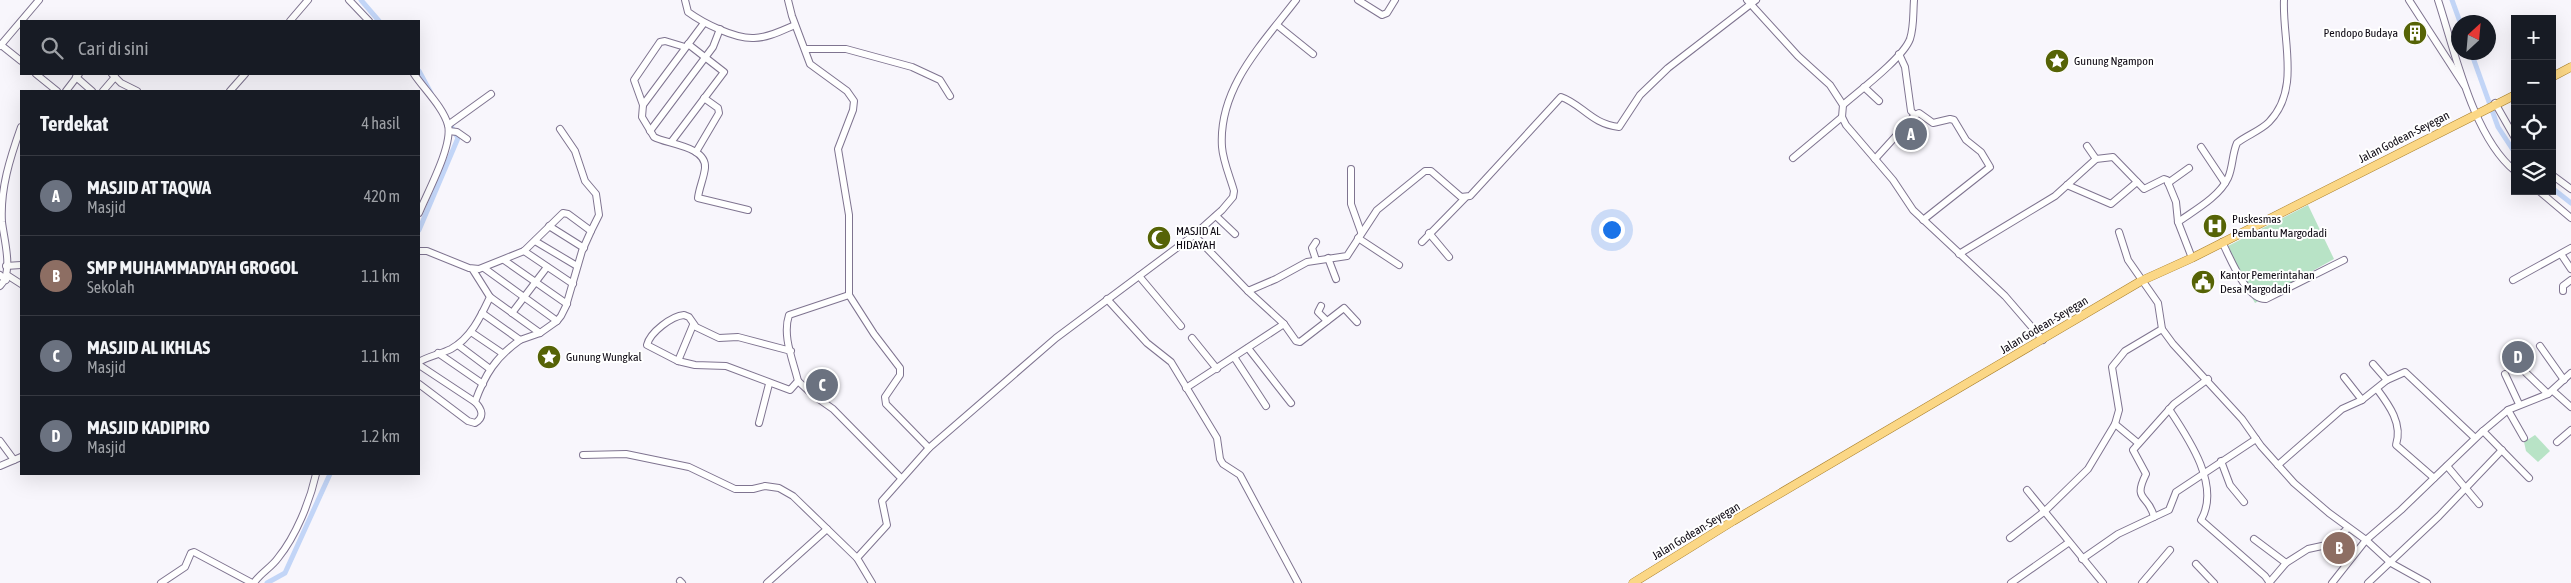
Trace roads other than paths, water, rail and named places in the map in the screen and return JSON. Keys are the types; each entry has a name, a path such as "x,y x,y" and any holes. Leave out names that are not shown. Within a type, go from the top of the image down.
{"main road":[{"path":"2556,75 2571,67"},
{"name":"Jalan Godean-Seyegan","path":"1633,583 1733,521 2142,281 2192,258 2511,97"}],"street":[{"path":"22,20 39,0"},
{"path":"291,20 308,0"},
{"path":"349,0 368,20"},
{"path":"685,0 688,12 704,23 752,38 795,25"},
{"path":"788,0 795,25 812,67 846,91 854,101 853,110 838,149 849,215 850,294 874,334 900,368 899,378 885,397 886,404 929,448"},
{"path":"857,558 885,528 887,520 882,501 929,448 1056,338 1106,299 1194,236 1216,216 1234,194 1222,147 1224,119 1243,69 1296,0"},
{"path":"1358,0 1382,15 1387,13 1395,0"},
{"path":"1843,105 1908,45 1911,37 1914,0"},
{"path":"2178,222 2207,201 2225,184 2237,143 2268,122 2276,113 2285,91 2289,63 2284,30 2284,0"},
{"path":"2409,0 2469,94 2478,112 2487,138 2501,160 2511,168"},
{"path":"2438,0 2469,94"},
{"path":"1422,242 1465,198 1472,194 1561,97 1588,116 1611,126 1619,127 1636,99 1668,68 1751,1 1798,56 1830,85 1843,105 1842,117 1846,125 1899,188 1913,210 2005,296 2043,340"},
{"path":"20,22 1,45 20,60"},
{"path":"643,105 704,23"},
{"path":"1277,25 1313,54"},
{"path":"650,131 706,57 715,43 720,28"},
{"path":"672,141 724,72 706,57 687,45 664,41 660,42 634,80 643,105 642,117 650,131 658,139 672,141 696,152 705,165 698,198 748,210"},
{"path":"805,49 846,49 912,67 940,80 950,96"},
{"path":"1899,54 1905,67 1910,111 1915,115"},
{"path":"37,75 56,90"},
{"path":"67,90 78,75 91,90"},
{"path":"231,90 244,75"},
{"path":"415,75 451,128 467,139"},
{"path":"104,90 113,76 135,90"},
{"path":"1864,87 1879,101"},
{"path":"420,210 445,150 451,128 491,94"},
{"path":"696,152 719,113 718,108 704,98"},
{"path":"2494,104 2511,132"},
{"path":"1875,159 1915,115 1919,113 1932,123 1954,120 1966,140 1981,152 1990,167 1923,220"},
{"path":"1793,158 1842,117"},
{"path":"475,402 490,369 502,353 520,340 540,333 557,321 567,304 577,266 599,215 596,194 585,181 574,151 560,129"},
{"path":"0,286 6,266 2,193 8,166 20,130"},
{"path":"2087,146 2096,159"},
{"path":"2201,147 2225,184"},
{"path":"1959,254 2055,196 2096,159 2116,158 2136,182 2147,190 2164,179 2168,183 2176,202 2178,222 2192,258"},
{"path":"2168,183 2189,168"},
{"path":"1351,169 1351,204 1359,235 1399,265"},
{"path":"1248,291 1276,279 1302,264 1347,256 1359,235 1385,202 1426,170 1431,171 1465,198"},
{"path":"2556,178 2571,189"},
{"path":"2067,185 2111,204 2136,182"},
{"path":"2544,195 2571,218"},
{"path":"420,251 430,252 473,270 484,268 524,252 565,213 591,231"},
{"path":"1216,216 1235,234"},
{"path":"550,226 584,248"},
{"path":"2119,232 2128,260 2158,303 2162,329 2173,344 2208,380 2278,465 2294,482 2348,528 2366,540 2391,563 2423,581"},
{"path":"1429,234 1449,257"},
{"path":"1194,236 1248,291 1284,324 1296,341 1300,342 1344,308 1357,322"},
{"path":"536,241 577,266"},
{"path":"1316,242 1312,248 1316,260"},
{"path":"2222,242 2250,293 2258,298 2266,299 2344,260"},
{"path":"2513,280 2571,248"},
{"path":"524,252 572,284"},
{"path":"2561,254 2571,270"},
{"path":"1328,258 1336,279"},
{"path":"504,260 567,304"},
{"path":"6,266 20,265"},
{"path":"512,313 547,267"},
{"path":"484,268 557,321"},
{"path":"473,270 490,296 540,333"},
{"path":"1138,276 1181,326"},
{"path":"4,277 20,284"},
{"path":"2563,291 2563,286 2571,280"},
{"path":"850,294 789,315 786,332 798,381 813,395 833,409 901,478"},
{"path":"420,363 438,353 458,345 471,332 490,296"},
{"path":"1106,299 1147,342 1168,357 1217,438 1221,461 1240,475 1298,583"},
{"path":"1321,306 1318,312 1327,321"},
{"path":"482,314 520,340"},
{"path":"791,351 738,337 719,338 693,325 690,317 678,316 647,342 649,348 678,361 695,365 726,366 769,384 790,390 798,381"},
{"path":"1186,388 1218,369 1284,324"},
{"path":"678,361 693,325"},
{"path":"2010,538 2044,512 2088,469 2115,424 2119,410 2119,400 2112,367 2125,351 2162,329"},
{"path":"471,332 502,353"},
{"path":"1192,338 1218,369"},
{"path":"458,345 490,369"},
{"path":"2540,346 2564,380"},
{"path":"1248,348 1291,403"},
{"path":"438,353 483,384"},
{"path":"1234,358 1266,406"},
{"path":"2373,364 2387,380"},
{"path":"420,365 475,402 480,407 481,416 477,422 472,423 420,385"},
{"path":"2519,366 2550,393 2571,407"},
{"path":"2278,465 2342,409 2362,400 2387,380 2402,372 2409,374 2475,438"},
{"path":"2332,583 2366,540 2475,438 2508,410 2519,404 2532,402 2550,393 2571,373"},
{"path":"2506,374 2519,404"},
{"path":"2344,377 2362,400"},
{"path":"2154,517 2138,488 2146,474 2134,450 2138,443 2169,409 2208,380"},
{"path":"759,423 769,384"},
{"path":"2377,389 2391,408 2399,437 2396,445 2434,478"},
{"path":"2169,409 2184,432 2204,472 2206,512 2201,520 2270,583 2286,563 2308,549 2331,544 2348,528"},
{"path":"2508,410 2524,438"},
{"path":"2115,424 2138,443"},
{"path":"2557,442 2571,430"},
{"path":"2483,431 2529,478"},
{"path":"2082,559 2118,534 2169,510 2176,492 2256,439"},
{"path":"0,441 14,460"},
{"path":"2368,583 2391,563 2502,450"},
{"path":"583,455 626,454 689,467 735,489 752,489 765,486 780,488 793,496 857,558 872,583"},
{"path":"0,466 20,457"},
{"path":"2221,461 2230,485 2244,502"},
{"path":"2447,466 2479,504"},
{"path":"161,583 185,567 191,553 194,552 253,583 279,557 317,475"},
{"path":"2027,490 2068,543 2103,583"},
{"path":"767,583 826,529"},
{"path":"2254,539 2286,563"},
{"path":"2011,583 2068,543"},
{"path":"2142,583 2170,550"},
{"path":"2196,564 2214,583"}],"waterway":[{"path":"361,0 378,20"},
{"path":"2452,0 2457,15"},
{"path":"2474,60 2498,127 2513,150"},
{"path":"420,73 431,93"},
{"path":"420,228 458,138 448,121"},
{"path":"2556,191 2571,203"},
{"path":"267,583 285,573 330,475"}],"place":[{"name":"Pendopo Budaya","path":"2415,33"},
{"name":"Gunung Ngampon","path":"2057,61"},
{"name":"MASJID AT TAQWA","path":"1911,134"},
{"name":"Puskesmas Pembantu Margodadi","path":"2215,226"},
{"name":"MASJID AL HIDAYAH","path":"1159,238"},
{"name":"Kantor Pemerintahan Desa Margodadi","path":"2203,282"},
{"name":"Gunung Wungkal","path":"549,357"},
{"name":"MASJID KADIPIRO","path":"2518,357"},
{"name":"MASJID AL IKHLAS","path":"822,385"},
{"name":"SMP MUHAMMADYAH GROGOL","path":"2339,548"}]}
